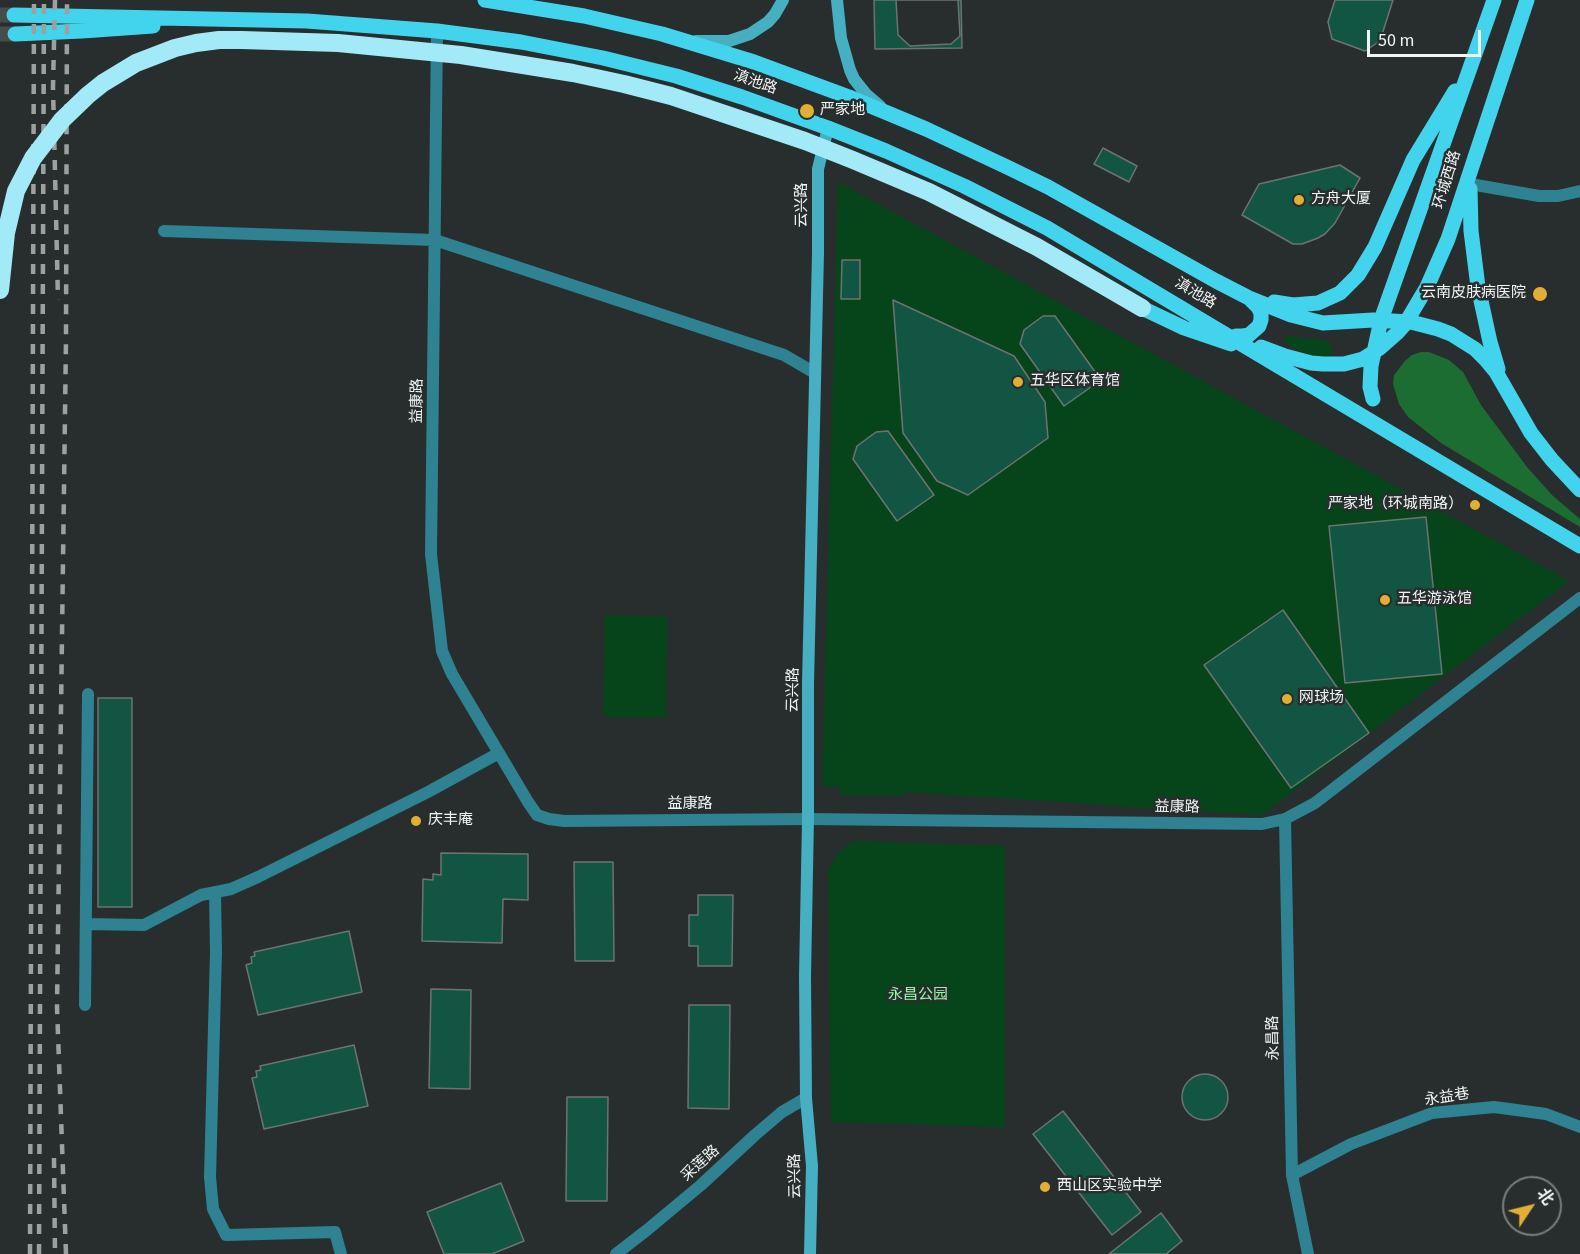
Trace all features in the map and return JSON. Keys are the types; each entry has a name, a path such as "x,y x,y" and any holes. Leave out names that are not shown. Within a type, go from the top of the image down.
{"highway":[{"path":"0,290 7,225 16,191 33,158 62,120 103,83 146,58 196,43 242,40 369,45 461,54 573,73 671,96 805,141 929,192 1037,246 1142,308"}],"main road":[{"name":"滇池路","path":"485,0 584,16 662,34 720,51 900,117 1048,187 1216,281 1284,313 1313,321 1332,323 1381,320 1406,322 1425,325 1451,334 1475,349 1496,372 1512,403 1541,447 1580,489"},
{"name":"环城西路","path":"1373,399 1370,381 1372,354 1381,320 1494,0"},
{"name":"环城西路","path":"1124,273 1292,365 1334,365 1353,362 1372,354 1389,341 1406,322 1427,287 1441,256 1527,0"},
{"name":"滇池路","path":"14,15 371,24 540,45 629,64 698,83 828,128 973,190 1047,228 1253,350"},
{"path":"15,34 276,20"},
{"path":"1216,281 1253,296 1293,305 1307,305 1330,299 1349,285 1363,269 1409,169 1474,57"},
{"path":"1473,159 1470,184 1475,268 1495,360 1512,403"},
{"path":"1236,336 1249,335 1259,326 1261,320 1258,307 1249,298"},
{"path":"1142,308 1198,334 1253,350 1292,365 1406,442 1580,546"},
{"path":"1142,308 1212,343 1292,365"},
{"name":"滇池路","path":"1373,399 1371,388 1375,368 1387,350 1395,343 1405,337 1427,331 1451,334"},
{"path":"1373,399 1376,410 1383,421 1406,442"}],"street":[{"path":"662,34 704,41 740,38 768,22 783,0"},
{"path":"837,0 843,48 854,79 873,100 900,117"},
{"name":"益康路","path":"437,31 431,554 442,651 452,674 537,815 549,819 808,819 1262,824 1285,819 1315,803 1580,598"},
{"name":"云兴路","path":"810,1254 812,1166 806,1098 805,976 808,683 818,264 818,169 828,128"},
{"path":"1470,184 1539,196 1558,196 1580,191"},
{"path":"164,231 435,240 784,355 815,373"},
{"path":"85,1005 88,694"},
{"path":"86,924 144,925 201,896 231,889 258,877 428,792 500,753"},
{"name":"永昌路","path":"1285,819 1292,1174 1308,1254"},
{"path":"215,892 216,952 210,1177 213,1209 226,1235 335,1232 341,1254"},
{"name":"采莲路","path":"616,1254 701,1185 782,1112 806,1098"},
{"name":"永益巷","path":"1292,1174 1351,1144 1432,1113 1494,1107 1546,1114 1580,1127"}],"green space":[{"name":"五华区体育馆","path":"838,182 1569,581 1262,815 905,792 905,795 840,795 840,787 822,786"},
{"path":"1290,336 1327,341 1332,346 1333,352 1325,357 1312,357 1284,341"},
{"path":"1429,352 1449,360 1463,372 1481,405 1527,467 1552,495 1580,519 1580,527 1441,443 1408,417 1399,404 1393,384 1394,375 1412,355"},
{"path":"605,615 667,616 666,718 603,717"},
{"name":"永昌公园","path":"853,841 1005,846 1005,1127 831,1122 828,870 838,853"}],"building":[{"path":"874,0 961,0 962,48 875,49"},
{"path":"896,0 958,0 960,36 951,44 910,46 898,35"},
{"path":"1335,0 1393,0 1380,41 1365,51 1332,39 1328,22"},
{"path":"1103,148 1137,166 1129,182 1094,164"},
{"name":"方舟大厦","path":"1340,165 1360,178 1335,223 1318,238 1302,244 1293,244 1242,215 1259,184"},
{"path":"842,260 860,260 860,299 841,299"},
{"path":"893,300 1014,356 1045,402 1048,438 968,495 937,481 903,433"},
{"path":"1043,316 1055,316 1101,380 1064,406 1020,344 1024,330"},
{"path":"888,431 934,495 897,521 853,459 857,446 876,432"},
{"name":"五华游泳馆","path":"1426,517 1442,674 1345,683 1329,526"},
{"name":"网球场","path":"1283,610 1369,733 1291,788 1204,665"},
{"path":"98,698 132,698 132,907 98,907"},
{"path":"441,853 528,854 528,900 503,899 502,943 422,941 423,879 433,880 433,874 441,875"},
{"path":"574,862 613,862 614,961 575,961"},
{"path":"698,895 733,895 732,966 698,966 698,946 689,946 689,915 698,915"},
{"path":"349,931 362,992 258,1015 246,965 252,963 251,957 255,956 254,952"},
{"path":"431,989 471,990 470,1089 429,1088"},
{"path":"689,1005 730,1005 729,1109 688,1108"},
{"path":"354,1045 368,1106 264,1129 252,1078 257,1077 256,1071 261,1070 260,1066"},
{"path":"1205,1074 1221,1081 1228,1097 1221,1113 1205,1120 1189,1113 1182,1097 1189,1081"},
{"path":"567,1097 608,1097 607,1201 566,1201"},
{"path":"1063,1111 1141,1212 1112,1235 1033,1134"},
{"path":"501,1183 524,1241 492,1254 444,1254 427,1212"},
{"path":"1161,1213 1182,1241 1166,1254 1109,1254"}],"tunnel":[{"path":"0,15 14,15"},
{"path":"0,34 15,34"}],"railway":[{"path":"30,1254 34,0"},
{"path":"39,1254 44,0"},
{"path":"55,0 53,87 58,300"},
{"path":"66,1254 57,1007 66,339 67,0"},
{"path":"54,1158 55,1254"}],"place":[{"name":"严家地","path":"807,111"},
{"name":"方舟大厦","path":"1299,200"},
{"name":"云南皮肤病医院","path":"1540,294"},
{"name":"五华区体育馆","path":"1018,382"},
{"name":"严家地（环城南路）","path":"1475,505"},
{"name":"五华游泳馆","path":"1385,600"},
{"name":"网球场","path":"1287,699"},
{"name":"庆丰庵","path":"416,821"},
{"name":"西山区实验中学","path":"1045,1187"}]}
